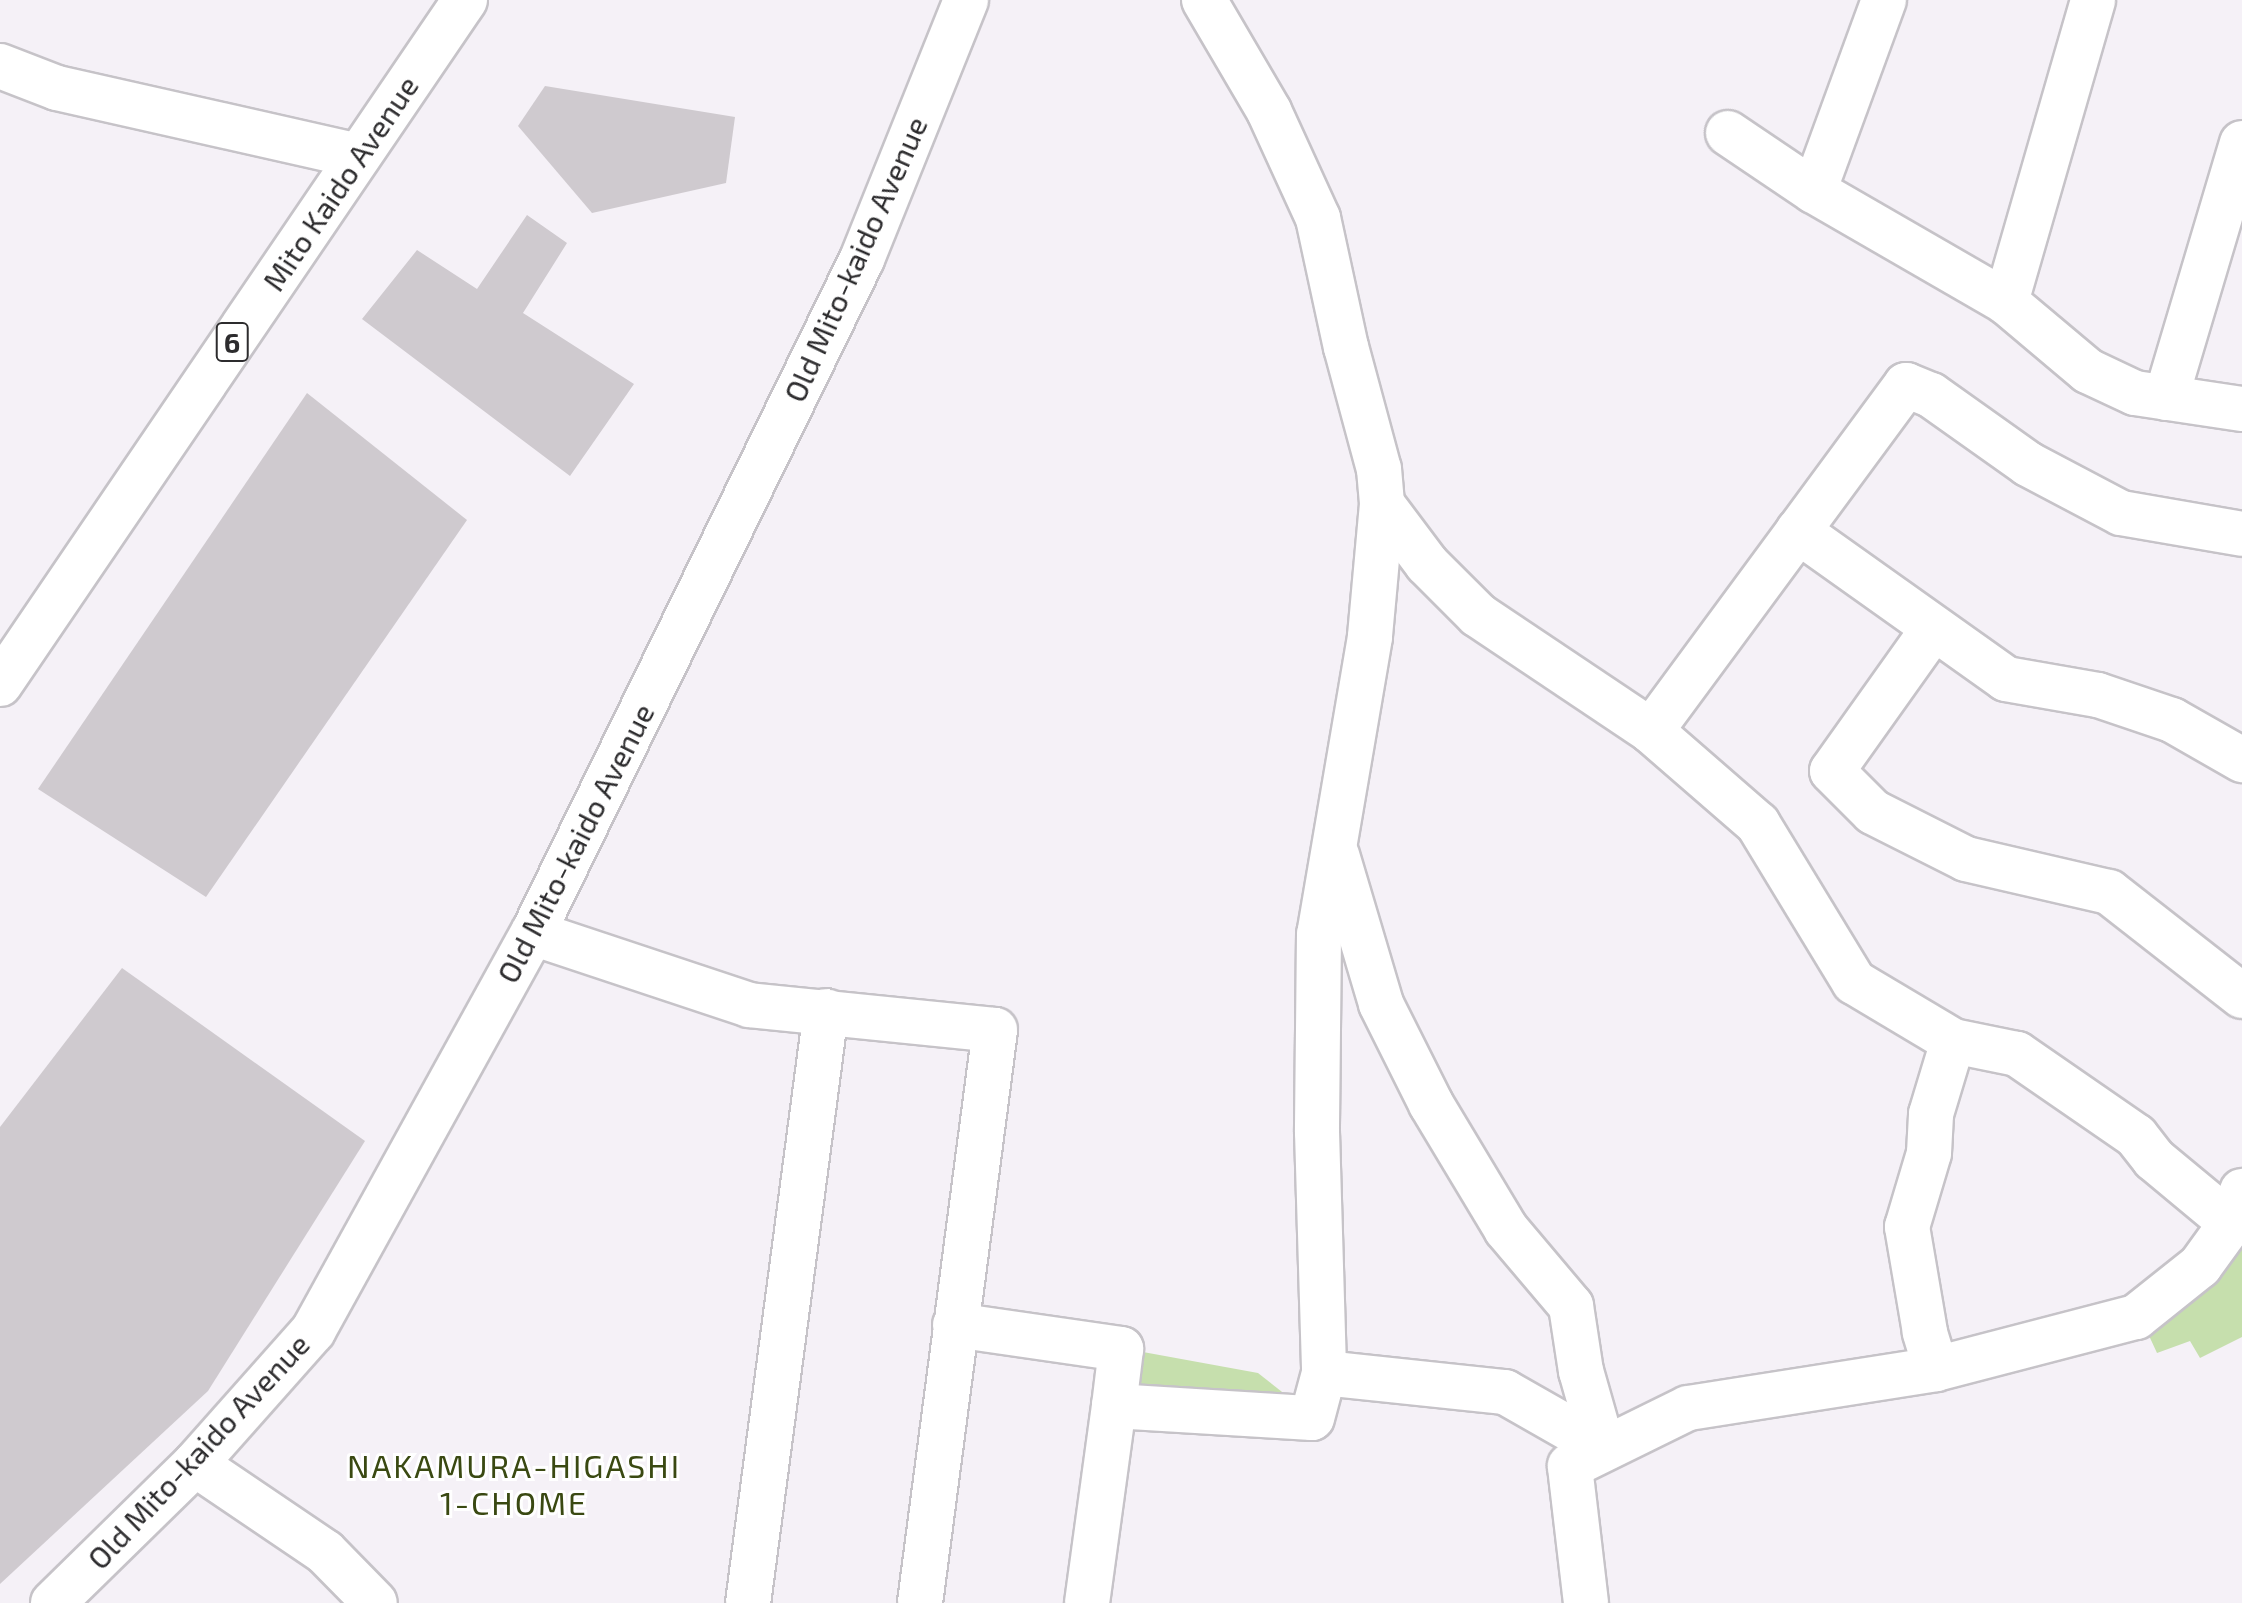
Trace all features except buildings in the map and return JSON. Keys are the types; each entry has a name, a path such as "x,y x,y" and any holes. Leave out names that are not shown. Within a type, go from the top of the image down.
{"main road":[{"name":"Mito Kaido Avenue","path":"0,684 465,0"},
{"name":"Old Mito-kaido Avenue","path":"53,1603 195,1464 313,1331 533,933 862,259 966,0"},
{"path":"1114,1406 1312,1418 1324,1373 1317,1132 1319,934 1370,637 1382,504 1379,469 1346,347 1318,218 1269,111 1204,0"},
{"path":"1814,191 1884,0"},
{"path":"2006,302 2093,0"},
{"path":"0,66 57,88 358,156"},
{"path":"1728,133 1814,191 2006,302 2088,371 2135,393 2242,409"},
{"path":"2166,398 2242,143"},
{"path":"1651,731 1906,385 1931,395 2028,464 2121,513 2242,534"},
{"path":"1382,504 1427,564 1478,615 1651,731 1758,824 1854,982 1953,1041 2017,1054 2136,1136 2154,1159 2237,1207 2200,1266 2136,1317 1936,1369 1688,1408 1570,1466 1586,1603"},
{"path":"1798,531 2006,679 2098,695 2172,720 2242,760"},
{"path":"1933,629 1832,771 1873,812 1966,859 2109,892 2164,931 2242,996"},
{"path":"1334,845 1381,1004 1431,1104 1506,1229 1571,1306 1581,1371 1603,1448"},
{"path":"533,933 749,1005 995,1030 920,1603"},
{"path":"748,1603 826,1011"},
{"path":"1936,1369 1925,1332 1907,1227 1929,1153 1931,1114 1953,1041"},
{"path":"955,1325 1121,1349 1087,1603"},
{"path":"1324,1373 1505,1392 1603,1448"},
{"path":"195,1464 325,1552 375,1603"}],"green space":[{"path":"2242,1235 2242,1337 2200,1358 2190,1341 2157,1353 2145,1327"},
{"path":"1132,1350 1258,1373 1305,1410 1124,1399"}],"district":[{"name":"NAKAMURA-HIGASHI 1-CHOME","path":"514,1484"}]}
